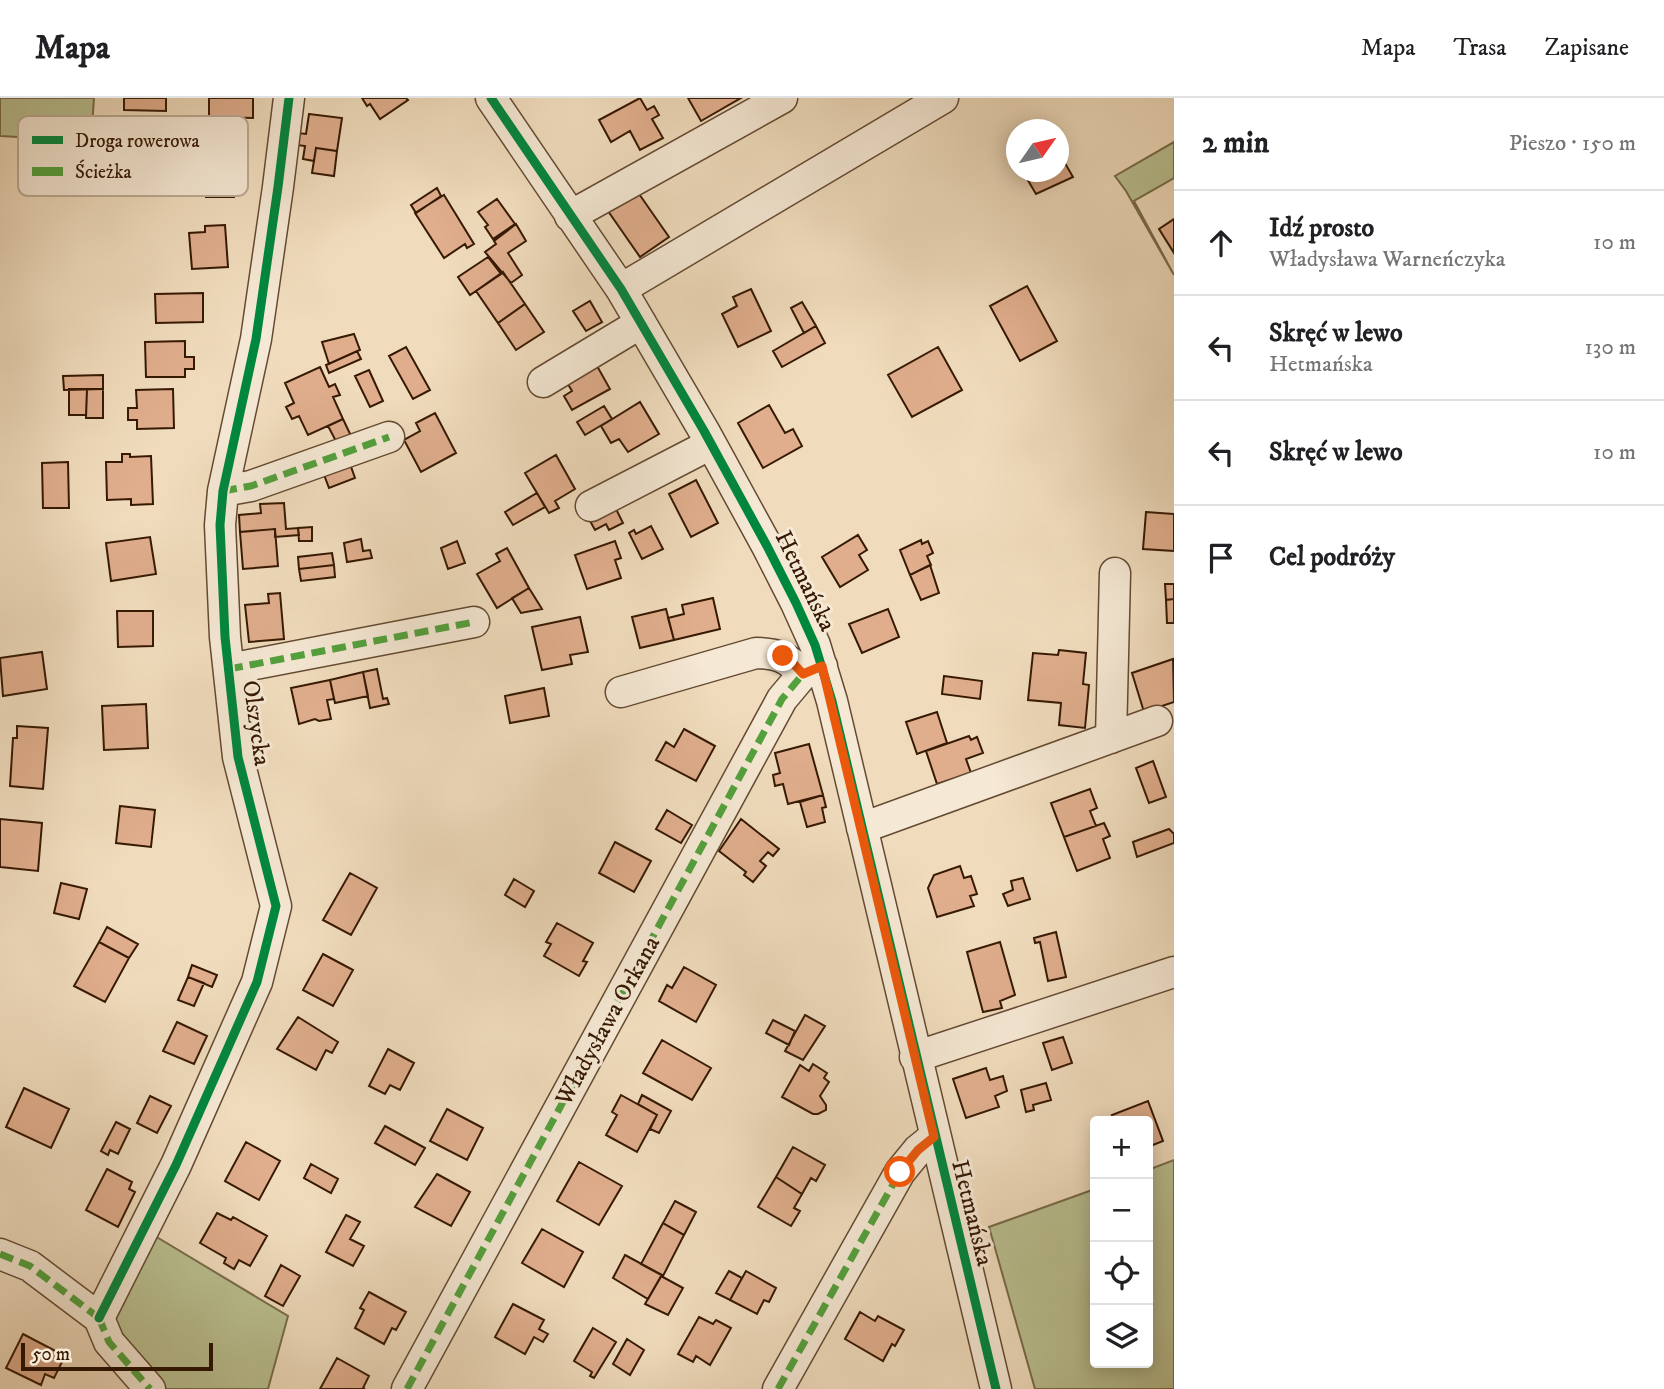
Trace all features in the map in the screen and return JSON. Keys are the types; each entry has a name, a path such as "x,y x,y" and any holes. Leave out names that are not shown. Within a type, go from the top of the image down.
{"street":[{"name":"Olszycka","path":"99,1318 176,1165 257,982 276,906 238,757 219,556 223,491 256,339 289,98"},
{"name":"Hetmańska","path":"491,98 621,289 772,554 806,625 812,670 862,828 996,1389"},
{"path":"570,216 782,98"},
{"path":"621,289 943,98"},
{"path":"543,382 641,323"},
{"path":"223,491 251,486 389,437"},
{"path":"591,506 711,444"},
{"path":"1111,738 1115,573"},
{"name":"Olszycka","path":"229,669 474,622"},
{"path":"621,692 755,653 783,656 812,670"},
{"name":"Władysława Orkana","path":"407,1389 782,699 812,670"},
{"path":"862,828 1157,721"},
{"path":"915,1057 1174,972"},
{"path":"778,1389 900,1172 918,1150 934,1137"},
{"path":"0,1254 30,1266 99,1318 109,1342 150,1389"}],"green space":[{"path":"0,98 94,98 93,116 18,116 18,137 0,136"},
{"path":"1174,142 1174,178 1134,201 1174,275 1115,176"},
{"path":"1174,1160 1174,1389 1035,1389 989,1227 1090,1191 1090,1368 1153,1368 1153,1168"},
{"path":"155,1236 288,1316 268,1389 163,1389 112,1327"}],"building":[{"path":"124,98 166,98 166,111 124,110"},
{"path":"209,98 253,98 253,118 209,116"},
{"path":"362,98 408,100 380,119 370,104 367,106"},
{"path":"640,98 647,110 654,106 659,115 652,119 663,138 640,150 630,131 611,142 599,120"},
{"path":"688,98 741,98 701,121"},
{"path":"309,114 342,118 337,151 316,148 314,161 303,159 305,146 297,145 298,133 306,134"},
{"path":"316,148 337,151 334,176 312,173"},
{"path":"1029,182 1062,182 1036,194"},
{"path":"437,188 441,196 416,213 411,205"},
{"path":"637,191 669,237 640,257 608,211"},
{"path":"444,195 474,244 467,248 465,244 444,258 415,213"},
{"path":"497,199 515,224 493,239 485,227 488,225 478,212"},
{"path":"1174,219 1174,253 1159,229"},
{"path":"516,224 526,241 508,253 522,275 511,283 485,252 496,244 494,241"},
{"path":"225,225 228,267 192,269 189,233 205,232 205,226"},
{"path":"488,257 501,274 470,295 458,277"},
{"path":"503,272 525,304 498,323 476,291"},
{"path":"1027,286 1057,341 1020,361 990,306"},
{"path":"751,289 771,331 738,347 722,314 737,306 733,297"},
{"path":"203,293 203,322 156,323 155,294"},
{"path":"590,301 602,322 586,331 573,311"},
{"path":"802,302 816,326 804,333 791,308"},
{"path":"525,304 544,332 516,350 498,323"},
{"path":"816,326 825,343 782,367 773,351"},
{"path":"354,334 360,350 329,364 322,342"},
{"path":"185,341 185,357 194,357 194,369 185,369 185,377 146,377 145,342"},
{"path":"406,347 430,390 413,399 389,356"},
{"path":"938,347 962,390 912,417 888,375"},
{"path":"357,351 361,359 329,373 326,365"},
{"path":"592,357 610,389 572,410 564,396 572,391 562,374"},
{"path":"320,367 329,387 335,384 340,395 333,397 343,419 308,435 299,416 292,419 286,407 294,403 285,383"},
{"path":"369,370 383,401 370,407 355,376"},
{"path":"103,375 103,389 64,390 63,376"},
{"path":"69,389 87,389 86,415 69,415"},
{"path":"87,389 103,389 103,418 86,418"},
{"path":"173,389 174,428 137,429 137,420 128,420 128,408 137,408 136,390"},
{"path":"640,402 659,434 628,452 619,439 611,443 601,426"},
{"path":"769,405 785,433 793,429 802,446 763,468 738,423"},
{"path":"604,406 612,419 585,435 577,422"},
{"path":"435,413 456,453 421,472 404,440 420,431 416,423"},
{"path":"343,419 352,438 338,445 328,426"},
{"path":"122,454 130,454 130,457 151,456 153,504 131,505 131,499 107,500 106,462 122,462"},
{"path":"556,455 575,489 555,501 559,508 549,513 525,473"},
{"path":"349,461 355,478 329,488 323,472"},
{"path":"68,462 69,508 43,508 42,463"},
{"path":"696,480 718,523 691,537 669,494"},
{"path":"537,493 545,507 513,525 505,512"},
{"path":"611,499 623,523 609,530 606,524 595,530 585,512"},
{"path":"284,503 286,529 298,528 299,535 275,537 275,529 240,532 239,515 261,513 260,504"},
{"path":"1146,512 1174,514 1174,551 1143,549"},
{"path":"651,526 663,549 642,559 629,533 634,530 636,534"},
{"path":"312,527 312,541 299,541 298,528"},
{"path":"275,529 278,566 243,569 240,532"},
{"path":"858,535 867,550 859,555 868,570 840,587 822,557"},
{"path":"150,537 156,574 111,581 106,543"},
{"path":"361,539 363,551 370,550 372,558 347,562 344,543"},
{"path":"921,540 922,544 928,541 933,553 927,556 931,565 910,575 900,550"},
{"path":"457,541 465,563 448,569 441,548"},
{"path":"615,541 621,558 615,560 621,578 587,589 575,555"},
{"path":"507,548 529,588 497,608 477,574 500,561 496,554"},
{"path":"332,553 334,565 299,569 298,557"},
{"path":"334,565 335,577 301,581 299,569"},
{"path":"930,565 939,593 921,600 910,575"},
{"path":"1165,584 1174,584 1174,599 1166,600"},
{"path":"529,588 542,609 521,613 512,598"},
{"path":"280,593 284,639 249,642 245,605 269,603 268,594"},
{"path":"713,598 720,629 674,640 668,618 684,614 682,605"},
{"path":"1174,599 1174,623 1167,623 1166,600"},
{"path":"666,609 674,640 640,648 632,617"},
{"path":"888,609 899,637 862,653 849,624"},
{"path":"117,611 153,611 153,646 118,647"},
{"path":"580,617 588,652 570,655 572,664 542,670 532,627"},
{"path":"1059,650 1086,653 1083,684 1089,685 1085,728 1059,725 1061,703 1028,700 1033,653 1058,655"},
{"path":"42,652 47,689 3,696 0,658"},
{"path":"1173,659 1174,702 1144,712 1132,673"},
{"path":"377,669 383,699 387,698 389,704 370,708 363,672"},
{"path":"363,672 368,696 335,703 330,680"},
{"path":"944,676 982,681 980,699 942,694"},
{"path":"330,680 334,699 327,700 331,719 315,719 299,724 291,688"},
{"path":"544,688 549,716 510,723 505,696"},
{"path":"146,704 148,748 104,750 102,706"},
{"path":"937,712 947,743 917,754 906,722"},
{"path":"17,726 48,728 43,789 10,786 13,738 17,738"},
{"path":"684,729 715,746 696,781 656,760 666,742 674,747"},
{"path":"969,736 971,740 977,737 983,753 966,759 971,773 937,784 926,751"},
{"path":"809,744 823,795 788,804 783,784 775,786 773,775 780,773 775,753"},
{"path":"1153,761 1166,797 1149,803 1136,768"},
{"path":"1090,789 1097,808 1090,811 1096,826 1064,837 1051,803"},
{"path":"823,795 826,807 822,808 825,822 807,827 800,802"},
{"path":"120,806 155,810 151,847 116,843"},
{"path":"667,810 692,825 681,843 656,829"},
{"path":"0,819 42,823 38,871 0,867"},
{"path":"741,819 779,849 773,856 768,852 760,861 766,866 753,882 744,875 746,872 719,851"},
{"path":"1104,823 1110,836 1103,839 1110,858 1077,871 1064,837"},
{"path":"1169,829 1174,834 1174,843 1137,857 1133,842"},
{"path":"615,842 651,861 634,892 599,873"},
{"path":"960,866 964,878 971,876 977,894 970,896 974,906 937,917 928,888 934,875"},
{"path":"350,873 377,888 351,935 323,920"},
{"path":"1023,878 1030,899 1008,906 1003,894 1013,890 1011,881"},
{"path":"514,879 534,891 525,907 505,895"},
{"path":"61,883 87,889 79,919 54,913"},
{"path":"557,923 593,943 583,961 587,962 579,976 544,956 551,944 546,942"},
{"path":"107,927 138,944 129,958 99,942"},
{"path":"1056,932 1066,977 1048,981 1040,942 1035,943 1034,938"},
{"path":"99,942 129,958 105,1002 74,986"},
{"path":"1000,942 1015,995 1000,1001 1002,1008 983,1012 967,952"},
{"path":"323,954 353,970 333,1006 303,990"},
{"path":"192,965 217,975 212,987 188,977"},
{"path":"684,967 716,985 696,1022 659,1001 667,985 672,988"},
{"path":"188,977 204,983 194,1006 178,1000"},
{"path":"805,1015 825,1026 803,1060 785,1051"},
{"path":"298,1017 338,1042 332,1053 326,1050 316,1070 277,1049"},
{"path":"773,1020 795,1031 789,1045 766,1033"},
{"path":"177,1022 207,1036 194,1064 163,1051"},
{"path":"1063,1037 1072,1063 1052,1070 1043,1043"},
{"path":"662,1040 711,1068 692,1100 643,1073"},
{"path":"388,1049 414,1063 400,1090 390,1085 385,1094 369,1086"},
{"path":"813,1064 827,1073 824,1078 829,1082 820,1096 826,1110 818,1114 813,1114 782,1097 800,1065 809,1071"},
{"path":"986,1068 990,1080 1003,1076 1007,1091 995,1096 999,1107 966,1118 953,1079"},
{"path":"1046,1083 1051,1100 1033,1105 1034,1110 1026,1112 1021,1090"},
{"path":"24,1088 69,1109 51,1148 6,1127"},
{"path":"621,1095 657,1115 637,1152 606,1135 617,1115 612,1112"},
{"path":"642,1095 671,1111 659,1133 650,1129 657,1115 638,1104"},
{"path":"150,1096 171,1106 157,1133 137,1123"},
{"path":"1148,1101 1163,1141 1153,1145 1153,1116 1112,1115"},
{"path":"447,1109 483,1128 467,1160 430,1141"},
{"path":"116,1122 130,1129 118,1154 110,1150 108,1155 101,1151"},
{"path":"385,1126 425,1148 415,1165 375,1143"},
{"path":"246,1142 280,1161 259,1200 225,1181"},
{"path":"793,1147 825,1165 816,1181 811,1178 802,1194 776,1177"},
{"path":"579,1162 622,1186 599,1225 557,1201"},
{"path":"311,1164 338,1179 331,1193 304,1178"},
{"path":"107,1169 132,1182 129,1189 135,1192 118,1227 86,1210"},
{"path":"437,1174 470,1192 451,1226 415,1207"},
{"path":"776,1177 802,1194 794,1208 800,1211 791,1226 758,1207"},
{"path":"675,1201 696,1212 684,1235 663,1223"},
{"path":"217,1213 231,1220 233,1217 267,1236 250,1266 239,1260 234,1269 224,1263 226,1258 200,1243"},
{"path":"346,1215 360,1222 350,1239 364,1246 353,1266 326,1252"},
{"path":"663,1223 684,1235 663,1276 641,1264"},
{"path":"542,1229 583,1252 564,1287 522,1263"},
{"path":"625,1255 662,1275 648,1299 613,1278"},
{"path":"281,1265 300,1276 283,1306 265,1296"},
{"path":"729,1271 742,1278 730,1300 716,1293"},
{"path":"746,1271 776,1288 769,1302 764,1300 757,1314 730,1300"},
{"path":"661,1276 683,1288 668,1315 645,1304"},
{"path":"369,1292 406,1312 396,1330 392,1328 384,1344 355,1328 364,1310 360,1308"},
{"path":"513,1304 544,1320 539,1329 548,1334 543,1342 534,1337 525,1354 495,1337"},
{"path":"860,1312 875,1321 878,1316 904,1330 883,1361 845,1339"},
{"path":"699,1317 713,1324 716,1320 731,1328 710,1365 696,1356 693,1362 678,1354"},
{"path":"593,1328 616,1342 594,1378 590,1376 592,1372 574,1361"},
{"path":"23,1334 65,1356 54,1378 45,1374 41,1385 6,1368"},
{"path":"627,1339 644,1350 630,1375 613,1364"},
{"path":"337,1358 369,1376 363,1388 365,1389 320,1389"}],"marked path":[{"path":"223,491 251,486 389,437"},
{"path":"229,669 474,622"},
{"path":"407,1389 782,699 803,674 822,666"},
{"path":"778,1389 900,1172 918,1150 934,1137"},
{"path":"0,1254 30,1266 99,1318"},
{"path":"99,1318 109,1342 150,1389"}],"cycle path":[{"path":"99,1318 176,1165 257,982 276,906 238,757 225,637 220,525 223,491 256,339 289,98"},
{"path":"491,98 621,289 767,546 815,645 832,701 996,1389"}],"route":[{"path":"783,656 803,674 822,666 934,1137 908,1160 900,1172"}]}
